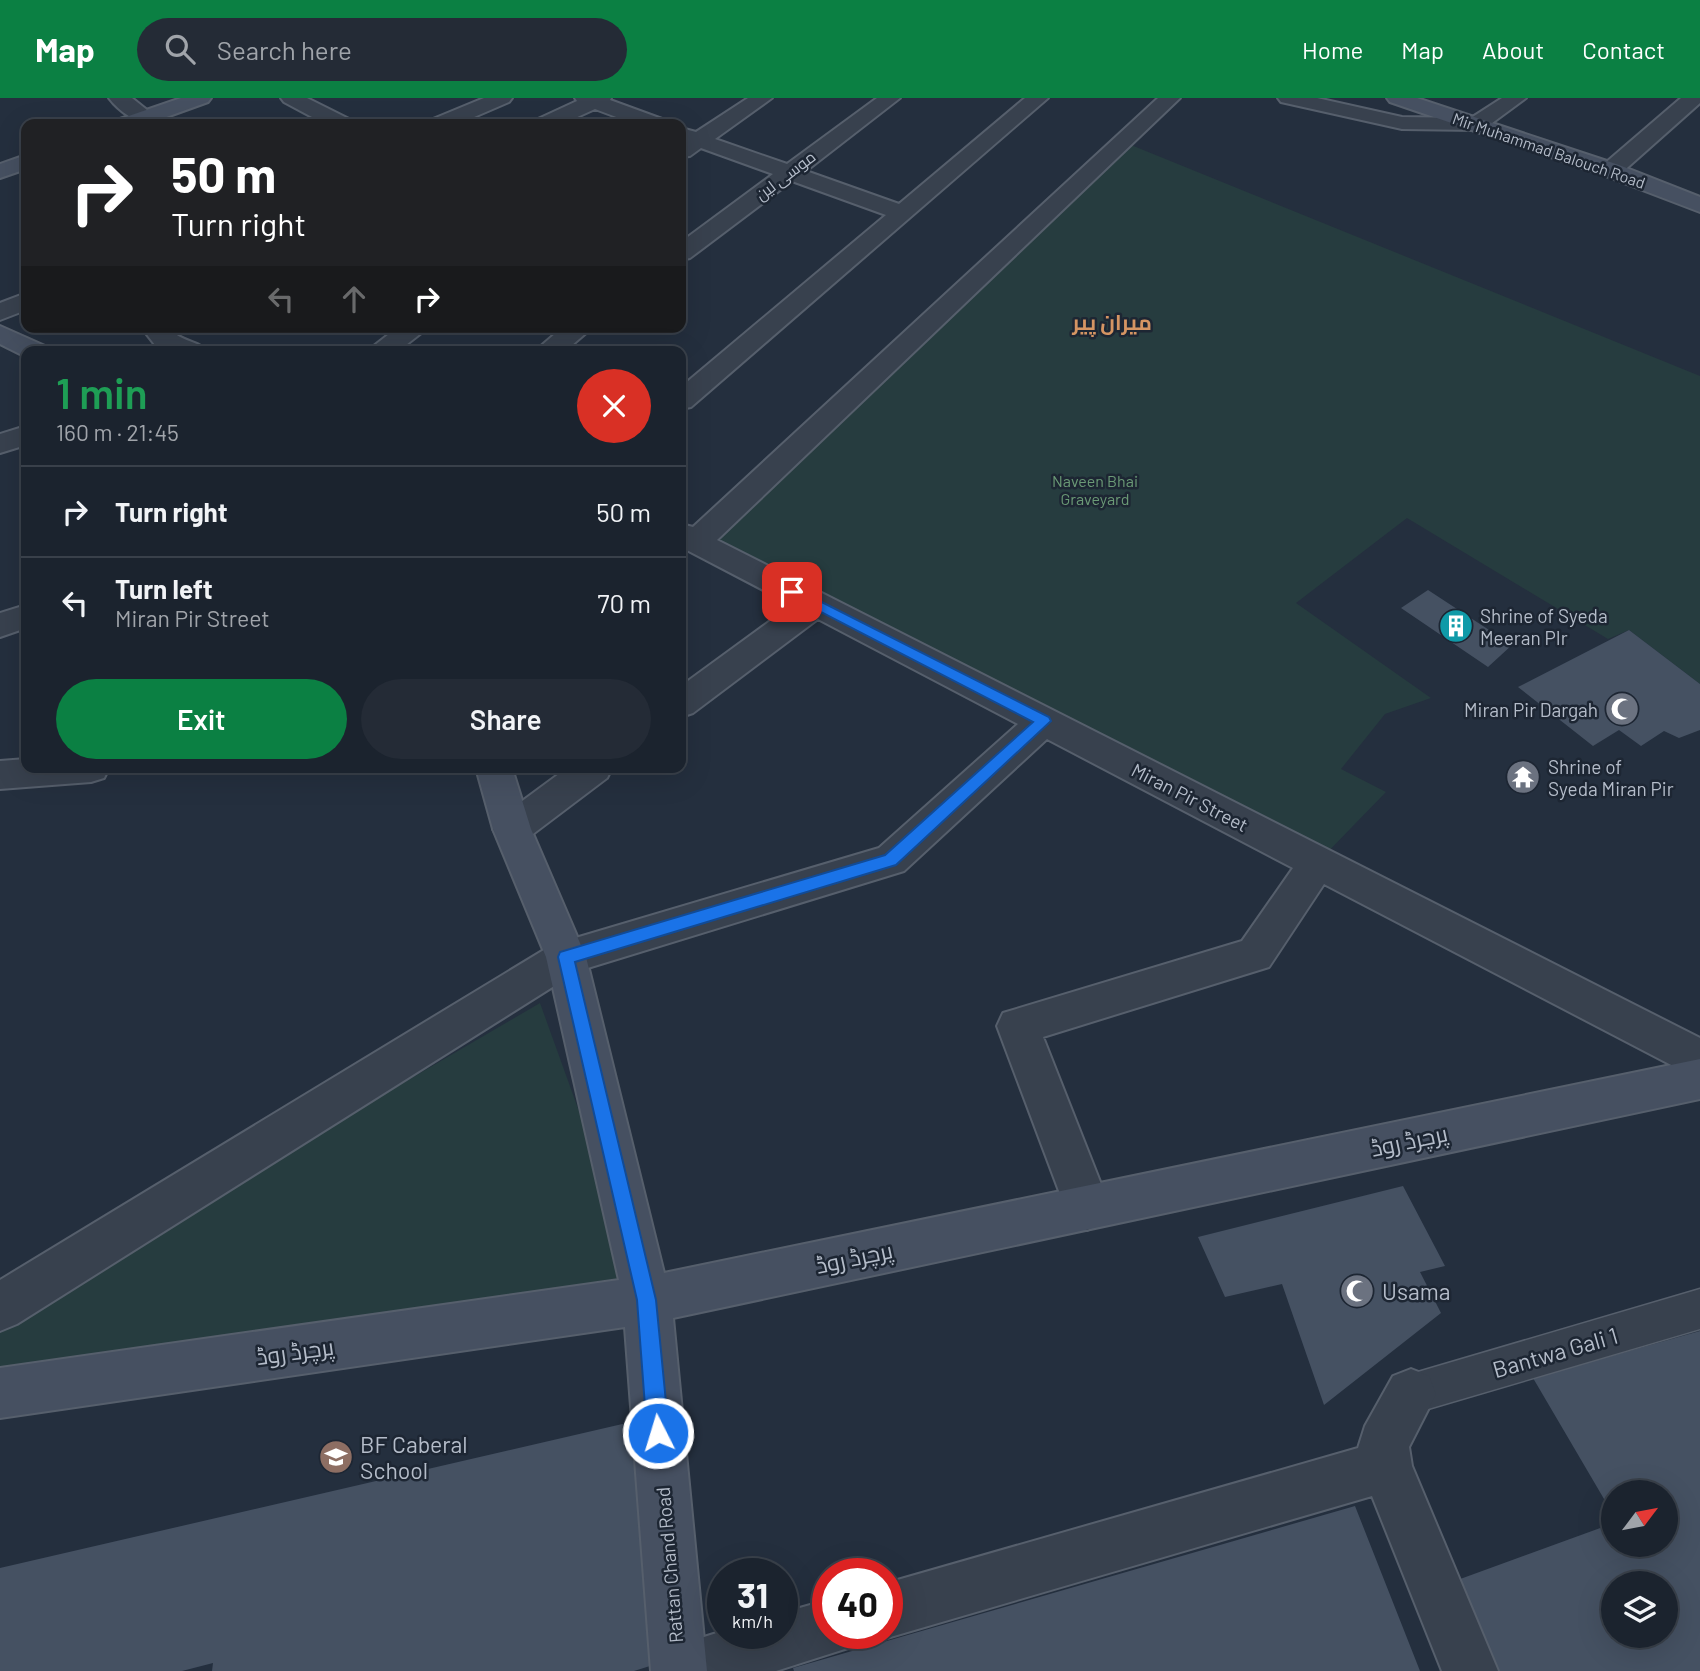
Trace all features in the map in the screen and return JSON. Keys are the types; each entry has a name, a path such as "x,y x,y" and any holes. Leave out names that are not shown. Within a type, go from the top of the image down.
{"street":[{"path":"119,98 135,119"},
{"path":"143,119 201,98"},
{"path":"291,98 331,119"},
{"path":"452,119 502,98"},
{"path":"687,142 762,98"},
{"name":"موسی لین","path":"686,249 890,98"},
{"path":"686,397 1038,98"},
{"path":"688,538 1170,98"},
{"path":"1288,98 1402,123 1476,124 1516,98"},
{"name":"Mir Muhammad Balouch Road","path":"1397,98 1611,170 1700,205"},
{"path":"1611,170 1693,98"},
{"path":"555,119 593,99 638,117"},
{"path":"687,142 789,173 902,213"},
{"path":"0,171 21,164"},
{"path":"0,312 21,303"},
{"path":"388,346 407,333"},
{"path":"555,346 572,333"},
{"path":"0,334 24,346"},
{"path":"0,444 21,437"},
{"name":"Miran Pir Street","path":"688,538 1700,1060"},
{"path":"686,700 816,604"},
{"path":"0,625 21,618"},
{"path":"0,1307 566,957 891,860 1044,721"},
{"path":"0,775 26,773"},
{"name":"Rattan Chand Road","path":"495,773 512,829 566,957 646,1300 679,1671"},
{"path":"512,829 587,773"},
{"path":"1087,1207 1018,1026 1255,955 1317,863"},
{"name":"پرچرڈ روڈ","path":"0,1393 646,1300 1700,1079"},
{"path":"1411,1394 1384,1444 1386,1466 1470,1671"},
{"path":"903,1606 1386,1466"},
{"path":"679,1671 812,1633"}],"lane":[{"name":"Bantwa Gali 1","path":"1411,1394 1700,1309"}],"green space":[{"name":"Naveen Bhai Graveyard","path":"1131,145 1700,376 1700,684 1629,630 1608,639 1407,518 1296,603 1431,698 1385,714 1341,769 1386,792 1317,863 696,542"},
{"path":"540,1003 647,1300 0,1392 0,1319"}],"building":[{"name":"Shrine of Syeda Meeran PIr","path":"1428,590 1512,645 1488,667 1401,608"},
{"name":"Miran Pir Dargah","path":"1629,630 1700,684 1700,730 1679,738 1664,731 1641,746 1619,730 1593,746 1518,687"},
{"name":"Usama","path":"1403,1186 1445,1266 1420,1272 1441,1313 1324,1405 1282,1284 1225,1297 1198,1237"},
{"path":"1700,1331 1700,1671 1492,1671 1452,1582 1601,1528 1601,1558 1678,1558 1678,1480 1601,1480 1601,1494 1533,1378"},
{"path":"631,1422 650,1666 634,1671 212,1671 213,1663 182,1671 0,1671 0,1568"},
{"path":"1355,1506 1420,1671 794,1671 793,1668 859,1649 903,1649 903,1636"}],"place":[{"name":"Shrine of Syeda Meeran PIr","path":"1456,626"},
{"name":"Miran Pir Dargah","path":"1622,709"},
{"name":"Shrine of Syeda Miran Pir","path":"1523,777"},
{"name":"Usama","path":"1357,1291"},
{"name":"BF Caberal School","path":"336,1457"}],"district":[{"name":"میران پیر","path":"1112,321"}],"route":[{"path":"658,1433 646,1300 566,957 891,860 1044,721 792,592"}]}
